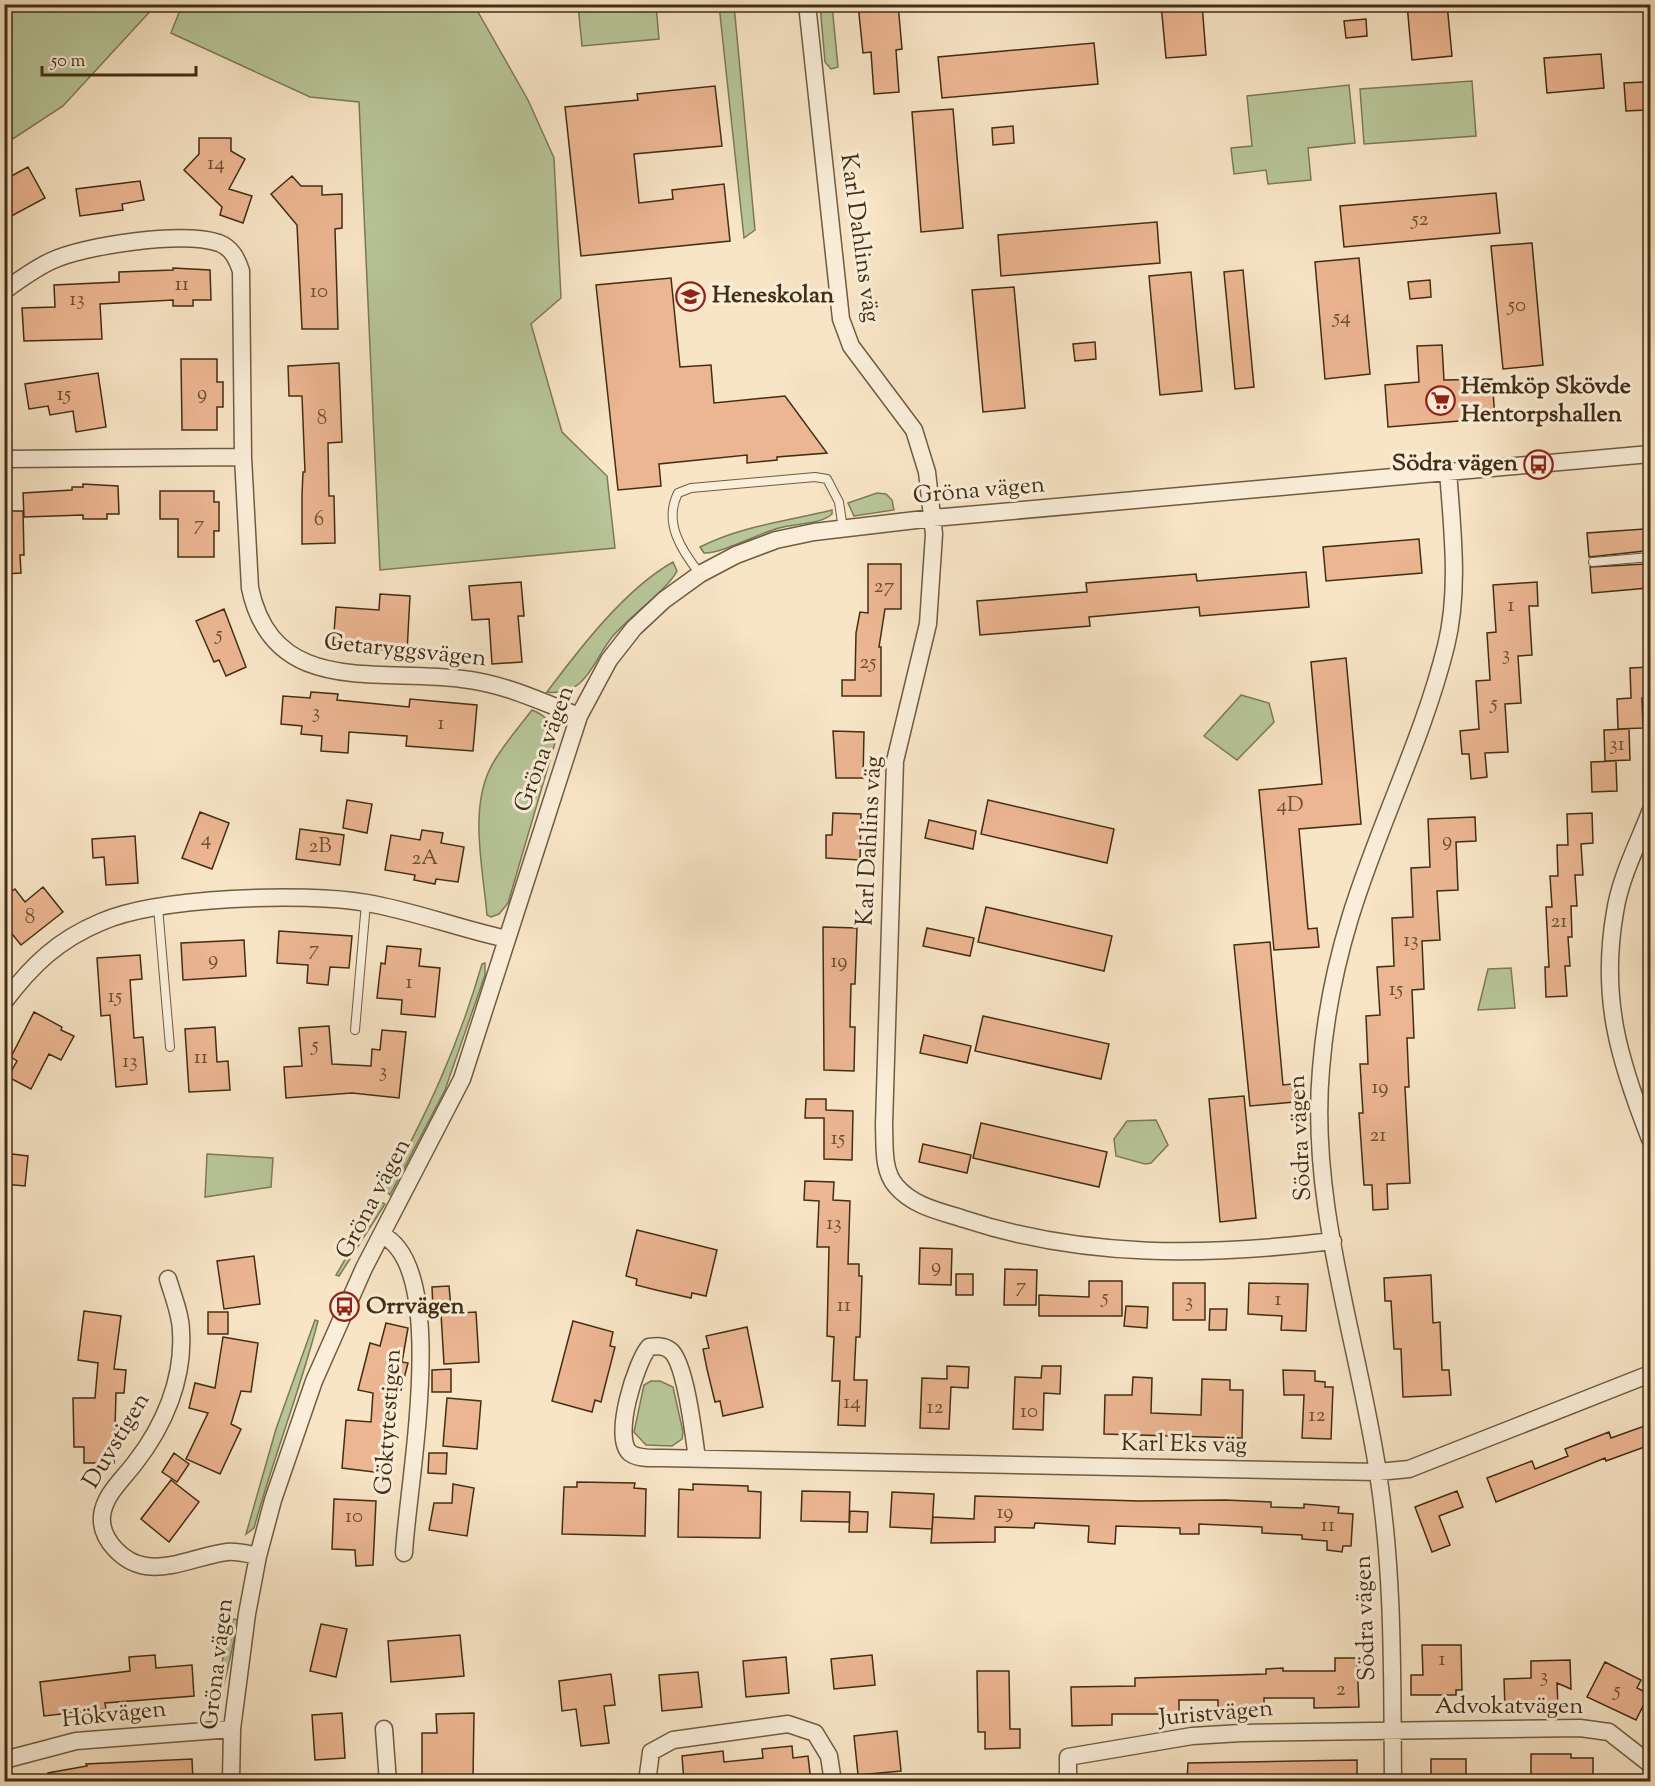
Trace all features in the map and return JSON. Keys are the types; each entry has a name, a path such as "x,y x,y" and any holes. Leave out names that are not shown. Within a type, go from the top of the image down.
{"street":[{"name":"Karl Dahlins väg","path":"807,4 841,319 851,346 914,430 923,453 933,518 934,574 928,624 895,761 884,1125 885,1163 892,1181 916,1203 927,1208 992,1229 1054,1242 1169,1253 1246,1251 1333,1241"},
{"name":"Getaryggsvägen","path":"4,291 52,261 80,252 120,244 160,241 200,240 221,244 236,256 242,271 243,457 250,588 254,609 263,628 280,648 300,661 328,670 489,683 536,696 579,716"},
{"name":"Gröna vägen","path":"231,1782 232,1729 247,1614 258,1556 273,1500 314,1381 345,1306 462,1079 566,750 579,716 609,660 634,628 664,600 700,574 736,555 776,540 933,518 1650,454"},
{"path":"4,459 243,457"},
{"name":"Södra vägen","path":"1394,1782 1390,1568 1378,1472 1322,1175 1319,1121 1320,1070 1328,1009 1351,915 1408,763 1447,642 1453,585 1448,471"},
{"path":"1650,812 1615,910 1610,999 1615,1038 1628,1083 1650,1139"},
{"path":"4,1002 29,969 64,942 102,921 158,907 244,900 314,899 366,903 507,939"},
{"name":"Göktytestigen","path":"381,1235 393,1241 404,1257 413,1278 419,1303 416,1433 404,1553"},
{"name":"Duvstigen","path":"168,1280 182,1331 176,1383 162,1421 143,1453 107,1498 102,1515 103,1528 117,1551 133,1563 147,1566 228,1552 258,1556"},
{"name":"Karl Eks väg","path":"697,1459 680,1369 672,1352 659,1346 649,1347 640,1358 623,1421 624,1442 629,1452 639,1457 697,1459 1378,1472 1409,1469 1650,1374"},
{"path":"647,1782 651,1752 673,1740 788,1724 815,1732 830,1756 833,1782"},
{"name":"Advokatvägen","path":"1393,1732 1580,1728 1609,1732 1650,1764"},
{"name":"Hökvägen","path":"4,1760 76,1741 232,1729"},
{"path":"384,1729 388,1782"},
{"name":"Juristvägen","path":"1068,1782 1068,1757 1192,1736 1241,1733 1393,1732"}],"lane":[{"path":"700,574 681,550 673,515 673,503 678,493 691,488 815,477 827,479 839,502 843,529"},
{"path":"1593,562 1650,557"},
{"path":"355,1030 366,903"},
{"path":"158,907 170,1047"}],"green space":[{"path":"5,4 156,5 63,106 5,144"},
{"path":"182,5 474,5 528,100 554,158 561,298 531,324 562,432 607,476 615,548 380,570 359,102 310,97 171,33"},
{"path":"578,5 656,5 659,39 582,46"},
{"path":"719,5 734,5 755,230 744,238"},
{"path":"820,5 832,5 838,67 831,69 825,62"},
{"path":"1472,81 1476,136 1364,144 1360,89"},
{"path":"1349,85 1355,143 1308,148 1311,180 1268,184 1266,170 1234,174 1231,148 1252,146 1247,96"},
{"path":"877,493 886,494 892,500 894,510 854,516 848,503"},
{"path":"832,510 832,514 827,518 785,526 720,550 704,553 700,547 748,529"},
{"path":"673,562 677,571 673,578 613,636 581,682 565,691 547,692 621,603"},
{"path":"1241,695 1269,703 1274,722 1237,760 1204,736"},
{"path":"532,710 549,722 555,743 508,903 499,914 491,917 487,915 479,838 481,798 485,780 493,763"},
{"path":"485,963 485,975 445,1090 390,1195 385,1190 440,1080 463,1024 482,964"},
{"path":"1511,968 1515,1008 1478,1010 1488,969"},
{"path":"1156,1120 1168,1145 1151,1163 1145,1164 1116,1156 1114,1139 1127,1121"},
{"path":"207,1154 273,1158 271,1187 205,1197"},
{"path":"379,1201 385,1204 339,1276 336,1275"},
{"path":"315,1320 318,1321 311,1347 254,1528 246,1534 276,1429"},
{"path":"651,1381 660,1381 673,1387 683,1432 682,1439 672,1446 646,1445 634,1432 644,1385"},
{"path":"234,1619 239,1620 217,1704 227,1626"}],"building":[{"path":"858,4 898,4 902,49 896,50 899,92 874,94 871,52 863,53"},
{"path":"1161,4 1202,4 1206,55 1166,58"},
{"path":"1407,4 1447,4 1452,56 1412,60"},
{"path":"1366,19 1367,36 1346,38 1344,21"},
{"path":"1094,43 1098,84 942,98 938,57"},
{"path":"1601,54 1604,88 1547,93 1544,58"},
{"path":"1644,82 1646,110 1626,111 1624,83"},
{"path":"715,86 722,146 634,154 639,203 673,199 672,190 724,184 730,241 581,256 565,107 638,100 637,94"},
{"path":"953,109 963,228 921,232 912,112"},
{"path":"1013,126 1014,143 993,145 992,128"},
{"path":"199,138 231,138 231,151 245,159 229,189 252,196 243,223 220,215 222,207 184,170 199,154"},
{"path":"28,167 45,198 4,220 4,180"},
{"path":"292,176 301,186 322,186 322,195 342,194 342,228 335,229 338,329 302,329 297,225 271,194"},
{"path":"140,181 144,200 122,204 123,210 80,216 76,189"},
{"path":"1496,193 1500,233 1344,247 1340,206"},
{"path":"1157,222 1160,263 1001,276 998,235"},
{"path":"1532,243 1543,365 1503,369 1491,246"},
{"path":"1359,258 1370,374 1325,379 1315,262"},
{"path":"173,268 210,270 211,300 193,300 193,306 173,306 173,300 100,304 102,339 24,341 22,308 55,307 54,285 119,282 119,272 173,270"},
{"path":"1243,270 1254,387 1235,389 1224,272"},
{"path":"1191,272 1202,391 1160,395 1149,276"},
{"path":"671,278 680,367 711,365 714,403 785,396 827,453 777,457 777,460 747,463 747,455 659,464 661,486 618,490 596,285"},
{"path":"1430,280 1431,297 1410,299 1408,282"},
{"path":"1014,287 1025,408 983,412 972,290"},
{"path":"1095,342 1096,359 1075,361 1073,344"},
{"name":"Hemköp Skövde Hentorpshallen","path":"1442,345 1444,380 1492,379 1495,418 1388,427 1385,385 1419,382 1417,346"},
{"path":"181,359 217,359 217,382 223,382 223,407 217,407 217,430 182,430"},
{"path":"339,363 342,442 328,443 329,496 334,496 335,543 302,544 302,495 303,472 305,472 302,396 289,396 288,366"},
{"path":"98,373 106,427 76,432 73,411 50,415 48,406 29,409 25,384"},
{"path":"83,484 118,486 119,514 107,514 107,519 83,519 83,515 24,517 23,493 72,490 72,487 83,487"},
{"path":"160,491 214,491 214,502 219,502 219,531 214,531 214,557 178,557 178,519 160,519"},
{"path":"4,511 23,511 24,555 20,555 21,573 4,574"},
{"path":"1644,529 1645,551 1589,557 1587,533"},
{"path":"1419,539 1422,573 1326,581 1323,547"},
{"path":"868,564 901,564 901,609 885,609 879,647 881,647 881,696 842,696 842,680 855,680 856,633 860,612 868,613"},
{"path":"1646,564 1648,588 1592,593 1590,567"},
{"path":"1306,572 1309,607 1200,616 1199,607 1089,617 1090,626 980,635 977,601 1087,592 1086,583 1196,574 1197,581"},
{"path":"521,582 524,616 518,616 522,662 492,664 489,619 472,620 469,586"},
{"path":"1537,582 1538,606 1529,606 1532,655 1518,656 1521,703 1505,704 1508,752 1485,753 1487,777 1471,779 1469,754 1462,754 1460,731 1479,729 1476,681 1490,680 1487,633 1496,632 1493,585"},
{"path":"380,594 410,596 407,652 333,645 336,607 379,610"},
{"path":"224,609 246,667 226,676 219,660 214,662 196,621"},
{"path":"1346,658 1361,824 1299,829 1308,929 1317,928 1319,947 1274,950 1259,790 1322,784 1311,662"},
{"path":"1650,667 1650,697 1642,698 1643,728 1618,729 1617,699 1631,698 1630,668"},
{"path":"311,692 338,694 337,700 409,707 410,699 477,705 473,751 406,746 407,736 349,732 348,753 321,751 322,736 301,734 302,726 281,724 283,696 310,698"},
{"path":"1629,729 1630,760 1605,761 1604,730"},
{"path":"833,731 864,732 863,778 836,778"},
{"path":"1616,761 1617,791 1592,792 1591,762"},
{"path":"347,800 372,804 367,833 343,828"},
{"path":"988,800 1114,829 1107,863 981,834"},
{"path":"200,812 229,823 212,869 182,858"},
{"path":"833,813 861,814 860,860 826,858 826,835 832,835"},
{"path":"1592,813 1593,843 1581,844 1583,875 1575,875 1577,906 1571,906 1572,937 1568,937 1570,966 1565,966 1567,996 1546,997 1545,967 1549,967 1546,907 1552,907 1550,876 1558,876 1557,845 1568,845 1567,814"},
{"path":"1475,817 1476,841 1456,842 1458,890 1437,891 1440,940 1422,941 1424,989 1412,990 1414,1038 1407,1038 1409,1087 1405,1087 1410,1183 1387,1184 1388,1209 1373,1210 1372,1185 1364,1185 1359,1113 1363,1113 1360,1064 1368,1064 1366,1016 1380,1015 1377,967 1394,966 1392,918 1413,917 1411,868 1430,867 1428,819"},
{"path":"929,820 976,831 973,849 925,838"},
{"path":"300,829 344,835 340,865 296,859"},
{"path":"422,830 443,833 441,843 464,847 458,882 436,879 435,884 414,880 415,875 385,870 391,835 420,840"},
{"path":"135,836 138,883 106,885 104,857 93,858 92,839"},
{"path":"43,887 63,912 21,945 4,924 4,897 15,889 25,902"},
{"path":"986,907 1112,936 1104,971 978,942"},
{"path":"823,927 857,928 855,984 851,984 850,1027 855,1027 854,1071 824,1070"},
{"path":"927,928 974,938 970,956 923,946"},
{"path":"279,931 352,936 349,968 330,967 328,985 307,983 308,965 277,963"},
{"path":"244,940 246,976 183,980 181,943"},
{"path":"1270,942 1283,1085 1292,1084 1294,1102 1250,1106 1234,945"},
{"path":"387,946 421,949 419,966 440,968 435,1017 401,1014 402,1000 377,998 381,963 385,964"},
{"path":"140,955 142,979 130,980 134,1038 143,1037 147,1084 116,1087 110,1015 101,1016 97,958"},
{"path":"34,1012 74,1036 61,1060 49,1054 31,1089 8,1077 17,1061 11,1057"},
{"path":"983,1016 1109,1044 1101,1079 975,1051"},
{"path":"329,1026 332,1064 371,1066 372,1049 380,1050 382,1030 406,1032 399,1098 352,1093 286,1098 284,1067 302,1066 299,1028"},
{"path":"215,1027 217,1062 228,1061 230,1090 189,1092 185,1029"},
{"path":"924,1035 971,1046 967,1063 920,1053"},
{"path":"1244,1096 1256,1218 1220,1222 1209,1099"},
{"path":"806,1099 826,1099 826,1110 853,1111 852,1160 824,1159 824,1118 805,1118"},
{"path":"981,1123 1107,1152 1099,1187 973,1158"},
{"path":"923,1144 971,1155 967,1173 919,1162"},
{"path":"4,1153 28,1156 25,1186 4,1184"},
{"path":"805,1181 834,1182 833,1200 850,1201 848,1264 859,1264 859,1276 862,1276 860,1337 856,1337 854,1380 867,1380 865,1426 838,1425 840,1381 832,1381 834,1337 827,1336 829,1247 817,1247 819,1201 804,1200"},
{"path":"637,1230 717,1250 706,1296 692,1293 691,1298 636,1285 637,1279 626,1276"},
{"path":"920,1248 952,1249 951,1285 919,1284"},
{"path":"254,1256 260,1304 224,1309 217,1261"},
{"path":"1005,1269 1037,1270 1036,1305 1004,1305"},
{"path":"956,1274 973,1274 973,1295 956,1295"},
{"path":"1431,1275 1433,1323 1440,1322 1442,1370 1449,1370 1451,1395 1403,1397 1401,1349 1394,1349 1391,1301 1385,1301 1384,1278"},
{"path":"1089,1281 1122,1281 1122,1316 1039,1316 1039,1295 1089,1297"},
{"path":"1173,1283 1205,1283 1205,1320 1173,1320"},
{"path":"1249,1283 1308,1284 1306,1331 1281,1330 1282,1316 1248,1314"},
{"path":"449,1286 451,1308 433,1309 432,1287"},
{"path":"1126,1306 1148,1307 1147,1328 1124,1326"},
{"path":"1210,1309 1227,1309 1226,1330 1209,1330"},
{"path":"84,1311 121,1316 114,1369 126,1370 124,1393 116,1393 114,1463 84,1463 84,1447 74,1447 73,1398 95,1398 98,1363 78,1360"},
{"path":"208,1312 228,1312 228,1334 208,1334"},
{"path":"476,1312 479,1362 444,1364 441,1314"},
{"path":"573,1321 613,1332 610,1346 615,1347 601,1402 595,1400 592,1412 552,1401"},
{"path":"386,1323 408,1328 402,1362 408,1363 401,1390 393,1388 382,1473 342,1468 346,1420 371,1422 373,1393 358,1390 370,1343 380,1346"},
{"path":"747,1327 763,1407 723,1416 720,1401 715,1402 707,1369 703,1349 709,1348 706,1336"},
{"path":"223,1337 258,1343 251,1392 241,1391 231,1424 241,1429 220,1474 186,1459 208,1413 189,1408 195,1383 215,1388"},
{"path":"947,1366 969,1367 968,1388 951,1387 949,1429 920,1428 922,1378 947,1379"},
{"path":"1042,1366 1061,1366 1060,1394 1044,1393 1043,1430 1013,1429 1015,1377 1041,1378"},
{"path":"451,1369 451,1392 432,1392 432,1370"},
{"path":"1283,1370 1315,1371 1315,1381 1325,1382 1325,1387 1333,1387 1331,1439 1302,1438 1304,1395 1284,1395"},
{"path":"1133,1377 1152,1378 1151,1413 1201,1415 1202,1379 1230,1380 1230,1390 1243,1390 1242,1438 1104,1434 1105,1395 1132,1395"},
{"path":"447,1398 481,1401 477,1449 443,1446"},
{"path":"1650,1424 1650,1445 1606,1461 1605,1458 1496,1502 1487,1478 1532,1461 1535,1469 1568,1456 1565,1449 1609,1432 1611,1438"},
{"path":"174,1453 189,1464 177,1482 162,1472"},
{"path":"429,1453 447,1453 446,1474 428,1473"},
{"path":"171,1480 199,1502 169,1542 141,1519"},
{"path":"577,1482 635,1483 634,1488 646,1489 645,1536 562,1534 564,1487 577,1487"},
{"path":"453,1484 474,1488 467,1536 429,1530 434,1503 452,1503"},
{"path":"693,1484 748,1486 748,1491 761,1492 760,1538 678,1537 679,1489 693,1490"},
{"path":"802,1491 850,1492 849,1522 801,1521"},
{"path":"1457,1491 1463,1507 1439,1516 1450,1545 1432,1552 1415,1507"},
{"path":"892,1492 934,1494 932,1529 890,1527"},
{"path":"975,1496 1139,1501 1225,1500 1271,1502 1271,1507 1304,1508 1304,1504 1339,1507 1338,1513 1353,1514 1351,1546 1343,1546 1342,1552 1327,1550 1327,1541 1302,1539 1302,1535 1262,1533 1262,1527 1199,1524 1199,1534 1180,1534 1180,1528 1116,1526 1115,1544 1088,1542 1089,1526 1035,1523 1034,1528 995,1527 995,1542 931,1543 933,1517 974,1519"},
{"path":"334,1499 376,1501 373,1565 356,1566 355,1550 332,1549"},
{"path":"850,1511 868,1512 867,1532 849,1532"},
{"path":"321,1624 347,1629 336,1677 310,1671"},
{"path":"460,1635 464,1676 391,1682 388,1641"},
{"path":"1422,1645 1461,1645 1462,1690 1456,1690 1456,1695 1411,1695 1411,1675 1423,1675"},
{"path":"155,1655 156,1668 192,1665 194,1696 105,1703 106,1709 44,1716 40,1682 130,1671 129,1657"},
{"path":"872,1655 875,1685 834,1689 831,1659"},
{"path":"786,1657 789,1693 746,1697 743,1661"},
{"path":"1335,1658 1357,1658 1359,1707 1314,1708 1314,1698 1264,1698 1264,1710 1218,1711 1218,1700 1179,1700 1179,1714 1112,1714 1112,1725 1072,1726 1071,1687 1135,1686 1135,1678 1266,1674 1266,1669 1335,1671"},
{"path":"1570,1660 1571,1689 1557,1683 1558,1708 1505,1709 1504,1679 1531,1678 1531,1661"},
{"path":"1605,1662 1641,1680 1637,1688 1649,1694 1636,1720 1587,1697"},
{"path":"977,1671 1009,1671 1010,1729 1020,1729 1020,1748 985,1749 985,1732 978,1732"},
{"path":"698,1672 702,1707 662,1711 659,1675"},
{"path":"611,1674 615,1705 604,1706 609,1743 581,1746 576,1709 562,1711 559,1681"},
{"path":"342,1713 345,1758 315,1760 312,1715"},
{"path":"474,1713 473,1778 422,1778 422,1733 437,1733 436,1714"},
{"path":"897,1731 901,1771 858,1775 854,1736"},
{"path":"792,1746 793,1758 808,1756 811,1782 748,1782 748,1778 684,1782 682,1756 723,1751 724,1762 763,1758 762,1749"},
{"path":"1531,1754 1571,1754 1571,1758 1593,1758 1593,1782 1531,1782"},
{"path":"192,1759 193,1782 48,1782 48,1773 87,1766 86,1764"},
{"path":"1431,1759 1466,1759 1466,1782 1431,1782"},
{"path":"1357,1760 1357,1782 1187,1782 1188,1763"}],"place":[{"name":"Heneskolan","path":"691,296"},
{"name":"Hemköp Skövde Hentorpshallen","path":"1440,401"},
{"name":"Södra vägen","path":"1539,464"},
{"name":"Orrvägen","path":"345,1307"}]}
